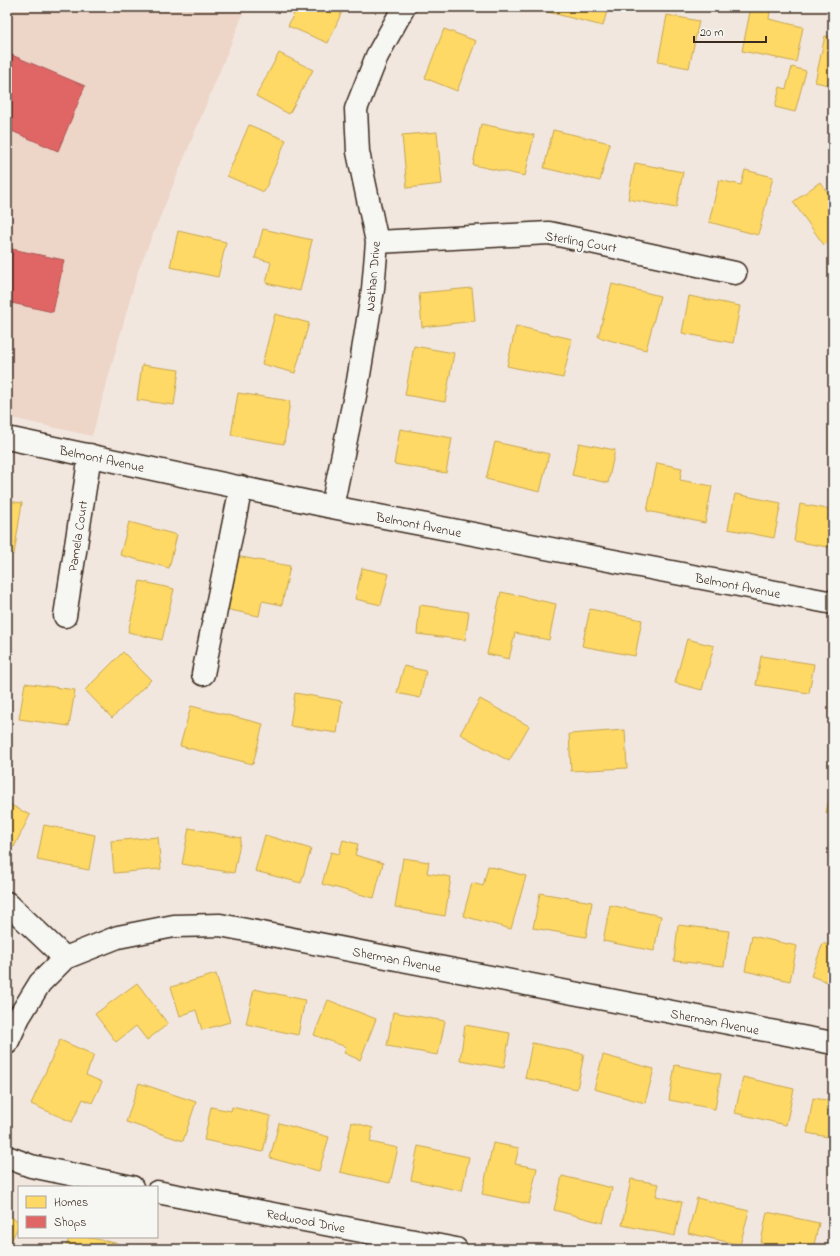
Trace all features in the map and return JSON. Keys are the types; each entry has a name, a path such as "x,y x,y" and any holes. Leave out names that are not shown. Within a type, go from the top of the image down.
{"street":[{"name":"Nathan Drive","path":"332,507 358,381 373,288 377,242 358,152 356,109 377,56 404,7"},
{"name":"Sterling Court","path":"377,242 548,233 735,273"},
{"name":"Belmont Avenue","path":"7,438 332,507 833,603"},
{"name":"Pamela Court","path":"65,616 90,455"},
{"path":"203,674 241,487"},
{"path":"7,903 65,958"},
{"name":"Sherman Avenue","path":"7,1043 19,1017 40,983 65,958 118,936 174,926 220,925 833,1044"},
{"path":"7,1157 31,1166 127,1186"},
{"name":"Redwood Drive","path":"158,1192 456,1249"}],"shaded area":[{"path":"7,7 246,7 138,271 92,436 7,417"}],"building: Homes":[{"path":"297,7 344,7 328,43 288,26"},
{"path":"545,7 608,7 603,26 544,11"},
{"path":"751,7 770,11 769,19 803,27 796,62 742,51"},
{"path":"667,15 699,21 689,68 658,62"},
{"path":"444,29 476,41 457,91 425,78"},
{"path":"825,36 833,37 833,86 815,82"},
{"path":"279,53 313,70 289,114 256,96"},
{"path":"792,67 806,71 795,112 775,107 780,87 786,89"},
{"path":"481,124 534,135 525,176 473,165"},
{"path":"249,125 286,140 264,192 227,176"},
{"path":"553,130 610,143 600,181 544,168"},
{"path":"437,132 442,184 407,188 402,135"},
{"path":"635,163 683,172 676,208 628,199"},
{"path":"745,170 773,177 758,235 709,222 719,180 741,185"},
{"path":"820,182 833,200 833,238 824,245 793,202"},
{"path":"263,229 312,240 300,291 266,283 271,262 255,258"},
{"path":"178,231 226,242 218,277 170,267"},
{"path":"612,284 660,296 646,350 598,337"},
{"path":"472,288 475,321 422,327 419,293"},
{"path":"689,296 740,306 733,343 682,333"},
{"path":"275,314 309,323 295,373 262,364"},
{"path":"516,326 572,339 563,378 507,366"},
{"path":"414,346 454,353 445,402 405,395"},
{"path":"142,365 179,370 174,405 137,400"},
{"path":"238,393 290,401 284,444 231,435"},
{"path":"400,429 452,438 446,473 394,464"},
{"path":"495,442 549,454 540,492 486,479"},
{"path":"579,443 615,450 608,483 572,475"},
{"path":"657,463 682,468 680,480 712,486 705,523 647,511"},
{"path":"735,494 781,503 774,538 728,529"},
{"path":"7,501 22,503 14,554 7,553"},
{"path":"800,504 833,510 833,548 794,541"},
{"path":"129,522 177,535 169,568 120,555"},
{"path":"236,556 290,566 282,605 262,601 259,616 225,609"},
{"path":"362,568 389,574 381,605 355,599"},
{"path":"140,581 174,589 162,640 128,632"},
{"path":"501,592 556,604 549,640 515,633 509,659 487,654"},
{"path":"420,605 469,612 465,640 417,634"},
{"path":"590,609 642,620 635,656 582,646"},
{"path":"687,639 714,646 702,690 675,683"},
{"path":"123,652 151,680 112,718 85,690"},
{"path":"761,656 814,664 809,693 756,685"},
{"path":"404,666 426,671 420,698 397,693"},
{"path":"25,683 75,690 69,726 19,719"},
{"path":"295,693 342,701 337,733 290,726"},
{"path":"480,699 529,726 509,761 460,734"},
{"path":"191,706 263,724 253,764 180,746"},
{"path":"625,730 627,768 571,771 569,734"},
{"path":"833,783 833,815 826,813"},
{"path":"7,803 30,815 14,847 7,843"},
{"path":"44,825 95,835 89,870 37,860"},
{"path":"189,828 241,838 234,873 182,864"},
{"path":"265,835 311,849 301,883 255,871"},
{"path":"158,837 161,869 114,873 111,841"},
{"path":"343,840 358,844 355,855 383,863 374,898 322,884 331,852 339,854"},
{"path":"403,858 429,862 427,873 451,877 445,916 395,907"},
{"path":"488,866 526,876 511,929 463,916 472,883 483,886"},
{"path":"540,893 592,902 586,937 533,928"},
{"path":"610,905 661,916 654,951 603,941"},
{"path":"678,925 729,931 724,966 674,961"},
{"path":"752,936 797,946 790,981 745,971"},
{"path":"823,943 833,947 833,984 811,976"},
{"path":"216,974 230,1022 202,1030 196,1010 180,1016 171,987"},
{"path":"137,983 168,1024 147,1040 136,1026 116,1042 95,1014"},
{"path":"254,989 305,1000 298,1035 246,1024"},
{"path":"328,1000 376,1019 360,1060 344,1053 346,1047 314,1035"},
{"path":"393,1012 445,1021 438,1055 387,1046"},
{"path":"465,1025 510,1033 504,1068 460,1060"},
{"path":"60,1040 94,1055 86,1075 102,1082 92,1103 83,1099 72,1122 31,1104"},
{"path":"532,1043 584,1054 577,1089 525,1078"},
{"path":"603,1055 654,1069 645,1103 594,1089"},
{"path":"675,1065 721,1074 715,1109 669,1100"},
{"path":"743,1077 794,1089 786,1125 735,1113"},
{"path":"139,1083 196,1102 183,1141 126,1122"},
{"path":"813,1098 833,1101 833,1138 807,1133"},
{"path":"211,1107 231,1111 232,1107 271,1116 263,1152 204,1140"},
{"path":"352,1122 373,1128 370,1142 398,1148 390,1183 340,1172"},
{"path":"279,1123 329,1137 319,1171 270,1158"},
{"path":"493,1143 519,1148 515,1164 537,1168 529,1204 482,1194"},
{"path":"418,1146 469,1157 462,1191 411,1180"},
{"path":"562,1176 612,1188 603,1223 554,1210"},
{"path":"631,1179 659,1184 656,1196 682,1202 675,1236 622,1225"},
{"path":"697,1198 749,1211 740,1245 688,1233"},
{"path":"767,1212 819,1223 813,1249 760,1247"},
{"path":"7,1216 18,1221 18,1227 7,1249"},
{"path":"69,1238 91,1238 120,1244 119,1249 66,1249"}],"building: Shops":[{"path":"7,53 85,86 58,151 7,129"},
{"path":"7,248 64,260 53,312 7,302"}]}
